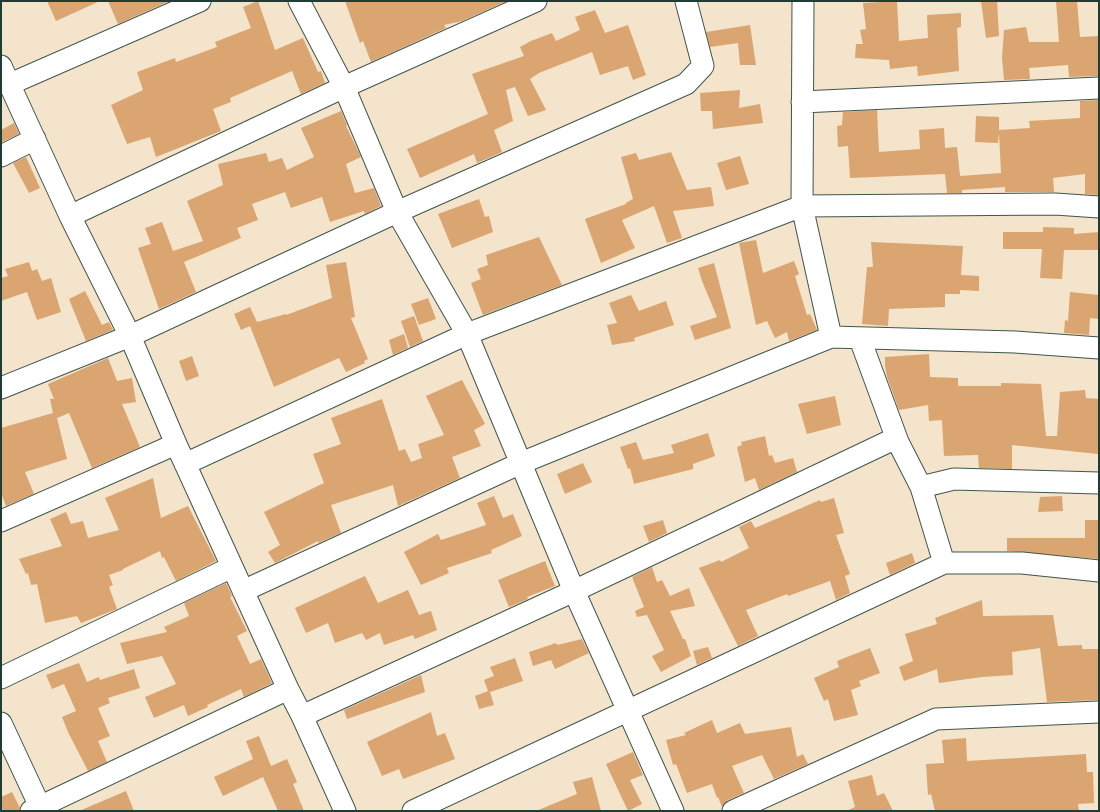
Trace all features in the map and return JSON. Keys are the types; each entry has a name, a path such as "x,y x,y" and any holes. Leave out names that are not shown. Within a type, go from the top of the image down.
{"street":[{"path":"200,1 5,75 70,216 130,336 185,464 288,689 302,716 344,811"},
{"path":"299,1 344,87 397,212 467,334 574,591 627,712 673,811"},
{"path":"70,216 344,87 536,1"},
{"path":"1,388 130,336 397,212 686,84 703,66 686,1"},
{"path":"803,1 802,206 831,338"},
{"path":"802,102 1099,88"},
{"path":"1,156 35,139"},
{"path":"185,464 467,334 802,206 1055,204 1099,207"},
{"path":"243,591 521,463 831,338 1015,342 1099,348"},
{"path":"860,339 896,438 921,487 944,563"},
{"path":"302,716 574,591 896,438"},
{"path":"1,521 176,444"},
{"path":"921,487 954,479 1099,483"},
{"path":"413,811 944,563 1022,563 1099,571"},
{"path":"1,678 232,567"},
{"path":"1,723 38,810 288,689"},
{"path":"733,811 936,719 1099,712"}],"building":[{"path":"47,1 100,1 56,21"},
{"path":"108,1 170,1 118,24"},
{"path":"258,1 275,50 303,38 318,72 321,71 325,83 301,94 292,71 230,98 231,102 213,109 221,131 156,157 150,137 127,144 111,105 143,90 137,72 175,58 176,62 217,47 215,42 251,28 243,7"},
{"path":"345,1 507,1 462,21 444,25 446,28 371,62 363,41 360,43"},
{"path":"897,1 899,41 928,38 927,15 961,13 961,27 957,28 959,71 918,76 917,66 890,69 889,60 855,58 856,44 863,44 860,30 866,29 863,3"},
{"path":"981,1 997,1 999,36 986,38"},
{"path":"1056,1 1077,1 1080,37 1099,36 1099,76 1069,77 1068,65 1029,68 1030,79 1004,80 1002,58 1004,30 1026,27 1029,42 1059,42"},
{"path":"595,10 605,33 628,25 646,75 633,80 628,66 600,75 592,52 539,73 530,79 546,110 528,116 515,87 506,90 513,121 494,130 502,152 477,163 474,154 420,178 407,149 488,114 472,74 524,56 520,47 531,41 552,33 556,41 580,30 575,17"},
{"path":"750,25 756,65 740,65 738,43 710,47 706,32"},
{"path":"740,90 739,108 760,104 763,123 713,129 712,111 701,111 700,93"},
{"path":"1098,100 1099,195 1085,194 1085,174 1053,178 1054,192 1005,192 1005,187 962,190 962,193 947,193 945,174 850,178 848,146 838,147 837,126 842,125 843,112 877,110 879,152 920,149 919,130 944,128 945,148 957,147 960,176 1001,173 999,133 998,143 975,142 976,116 999,117 999,130 1030,128 1029,121 1080,118 1080,101"},
{"path":"341,111 347,125 346,126 361,157 346,164 355,193 374,188 381,206 365,214 364,211 330,222 322,197 291,208 285,192 252,204 258,220 237,228 241,238 184,262 196,292 159,309 138,248 151,244 145,228 162,222 173,251 203,241 187,201 223,185 218,164 266,153 269,162 282,158 287,170 314,157 301,128"},
{"path":"14,123 19,134 2,142 1,130"},
{"path":"671,152 687,190 711,187 714,206 673,211 682,238 667,243 654,206 622,220 635,248 601,263 585,219 626,204 633,199 621,157 636,153 639,160"},
{"path":"740,156 749,184 726,190 717,163"},
{"path":"26,157 40,188 29,193 13,163"},
{"path":"479,199 485,217 489,216 493,232 452,248 438,214"},
{"path":"1043,227 1074,228 1074,234 1099,232 1099,250 1064,250 1062,279 1040,278 1042,249 1003,249 1003,232 1043,232"},
{"path":"539,237 562,285 483,315 471,283 481,279 477,269 488,265 486,255"},
{"path":"756,240 763,273 794,261 799,274 795,276 807,315 810,314 817,330 789,341 787,332 775,338 767,321 756,325 739,243"},
{"path":"871,242 963,246 961,275 979,276 979,291 960,290 960,294 945,294 945,307 889,309 888,326 862,324 867,267 873,267"},
{"path":"29,262 32,271 37,269 42,281 51,278 61,312 37,320 27,292 1,301 1,278 8,276 5,269"},
{"path":"346,262 355,317 351,318 368,359 364,361 365,363 346,372 339,358 274,387 250,326 241,330 234,314 250,307 257,322 286,315 332,298 326,265"},
{"path":"714,263 731,328 695,340 690,326 717,317 698,268"},
{"path":"85,291 102,325 109,322 113,330 86,341 69,299"},
{"path":"1070,292 1099,295 1099,319 1090,318 1089,335 1064,333 1065,320 1068,321"},
{"path":"631,295 639,311 666,301 674,325 634,338 635,341 612,345 607,325 617,323 609,303"},
{"path":"428,298 436,319 419,325 411,304"},
{"path":"414,316 423,341 410,347 401,321"},
{"path":"404,334 408,348 393,355 389,340"},
{"path":"929,354 930,377 958,378 958,386 1001,386 1001,383 1041,384 1046,436 1057,436 1060,392 1085,390 1086,398 1099,399 1098,454 1012,445 1012,469 979,468 978,455 944,456 942,420 929,421 928,405 899,410 887,377 885,366 885,357"},
{"path":"192,356 199,376 186,381 179,361"},
{"path":"108,358 117,381 132,378 136,402 122,404 140,447 92,468 69,413 57,418 67,459 25,472 34,494 6,506 1,493 1,428 53,413 50,399 54,399 48,384"},
{"path":"462,380 485,424 474,430 481,446 452,457 460,478 398,506 393,485 331,505 341,533 318,543 318,541 275,563 268,552 280,545 264,512 324,483 313,454 341,444 331,418 382,399 399,451 405,449 411,462 422,458 418,444 444,435 426,396"},
{"path":"835,396 841,425 807,434 798,404"},
{"path":"708,433 715,456 693,464 693,469 634,484 630,468 628,469 620,447 636,442 643,460 674,453 671,445"},
{"path":"765,436 769,456 772,455 775,463 793,458 797,472 759,490 755,478 745,482 737,447 742,445 741,442"},
{"path":"583,463 592,482 565,494 557,474"},
{"path":"153,478 161,518 188,506 216,561 176,581 164,557 162,558 160,551 123,570 109,575 113,585 109,587 117,609 81,623 77,616 45,623 37,584 31,585 28,573 26,574 19,559 62,546 50,519 66,512 71,524 83,521 88,538 119,530 105,498"},
{"path":"494,496 503,518 513,514 522,536 491,550 492,553 447,568 449,573 421,585 404,552 438,534 441,540 486,525 477,503"},
{"path":"1062,496 1063,511 1038,512 1040,497"},
{"path":"834,498 844,533 836,535 850,574 845,576 850,593 836,600 830,581 788,596 787,594 746,610 758,636 738,646 699,568 720,560 721,562 749,548 739,527 751,521 755,528 820,500 821,502"},
{"path":"663,520 667,533 649,542 643,526"},
{"path":"1085,520 1099,520 1099,559 1007,551 1007,538 1085,538"},
{"path":"912,553 915,563 890,575 886,563"},
{"path":"545,561 555,586 527,597 528,599 509,607 498,580"},
{"path":"652,567 657,582 662,580 670,596 689,588 695,606 670,611 683,639 685,639 691,656 661,672 652,656 664,650 647,615 637,617 635,611 644,607 632,577"},
{"path":"365,576 378,603 408,590 419,615 431,611 437,630 415,639 413,635 384,645 380,633 366,640 362,633 335,643 328,623 306,633 295,608"},
{"path":"226,583 232,596 230,597 247,631 237,636 250,664 261,659 272,683 244,697 241,689 188,716 184,705 154,718 145,697 176,684 162,656 127,664 120,643 167,632 164,627 189,616 184,603"},
{"path":"982,600 983,616 1053,615 1058,646 1082,645 1082,649 1099,649 1099,700 1047,702 1040,648 1012,652 1013,675 982,677 939,683 937,669 904,681 899,667 913,661 905,634 937,624 935,618"},
{"path":"582,639 589,653 555,669 551,660 533,666 529,652 556,643 557,645"},
{"path":"708,647 712,658 697,665 693,651"},
{"path":"870,648 880,673 859,681 861,686 851,690 858,715 834,721 828,699 824,701 814,678 839,667 837,661"},
{"path":"515,658 523,681 490,692 494,705 479,709 475,696 488,691 484,680 494,676 490,667"},
{"path":"79,663 87,682 99,677 100,680 134,669 140,688 108,698 110,703 98,708 110,736 98,741 107,762 88,771 62,717 76,711 64,684 52,689 46,675"},
{"path":"421,675 425,692 347,719 344,710"},
{"path":"431,712 437,736 445,733 455,759 403,779 399,769 382,776 367,742"},
{"path":"712,720 717,733 740,723 745,734 791,727 797,757 803,754 808,764 774,779 762,755 732,766 744,793 728,800 722,807 712,784 687,793 676,764 673,765 666,740 686,735 684,733"},
{"path":"259,736 271,766 287,759 297,782 293,784 304,811 278,811 263,777 223,796 214,777 253,759 246,741"},
{"path":"966,738 967,761 1086,754 1087,772 1093,772 1094,803 1078,804 1079,811 935,811 931,794 928,795 926,764 944,763 942,740"},
{"path":"633,752 643,775 630,780 642,804 628,811 606,764"},
{"path":"872,775 877,796 884,793 893,811 846,811 855,807 848,781"},
{"path":"592,777 601,811 536,811 577,794 573,782"},
{"path":"126,791 134,811 79,811"},
{"path":"12,792 20,808 19,811 1,811 1,797"}]}
